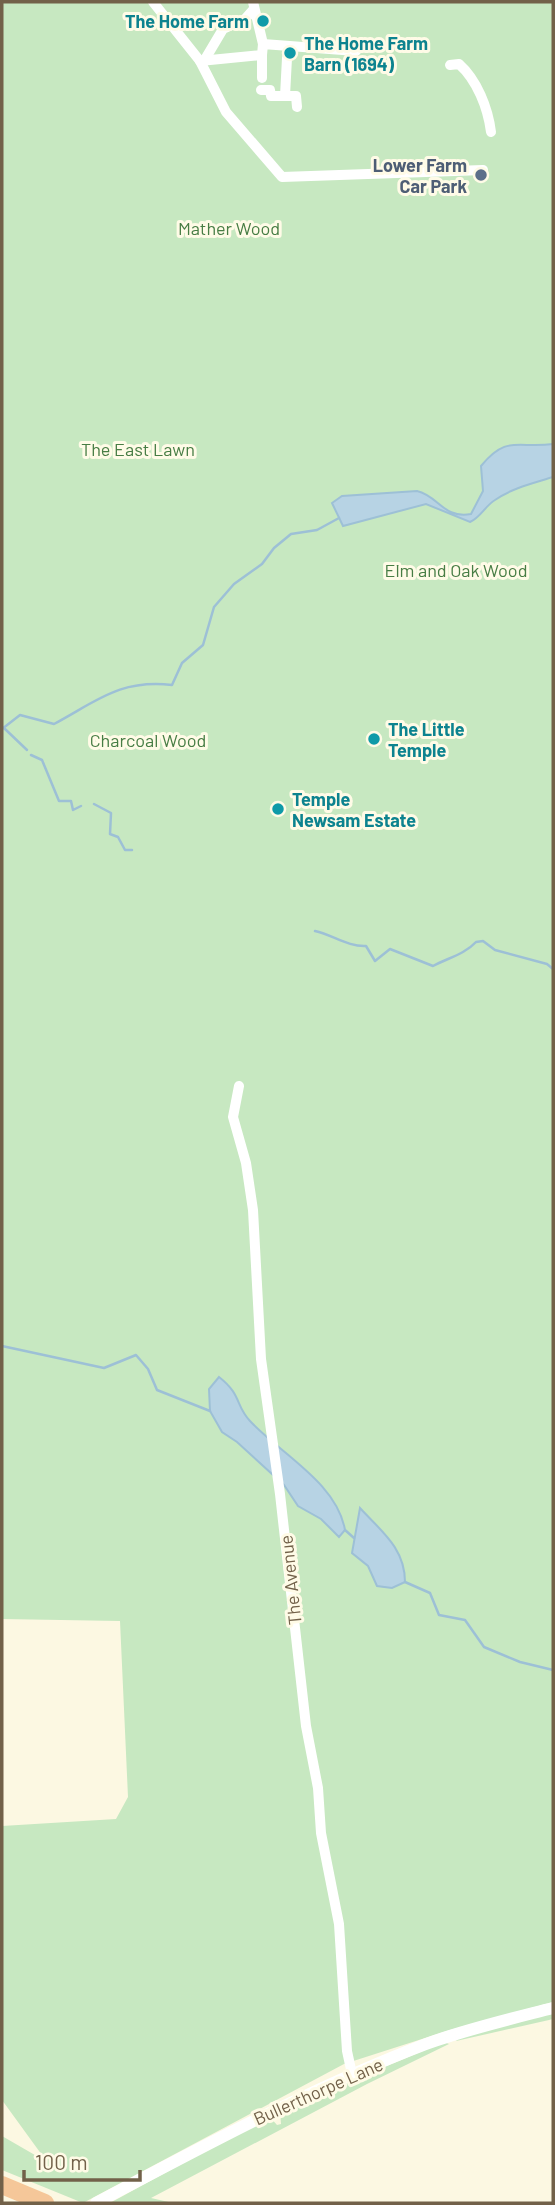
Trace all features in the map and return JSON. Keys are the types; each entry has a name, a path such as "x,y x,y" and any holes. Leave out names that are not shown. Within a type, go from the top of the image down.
{"highway":[{"path":"2,2185 45,2203"}],"street":[{"path":"153,2 202,61 226,112 282,177 483,170"},
{"path":"202,61 223,29 245,19 253,6"},
{"path":"253,6 263,44 259,85 270,90 271,96 296,96 297,107"},
{"path":"263,44 287,51 356,51"},
{"path":"285,96 287,51"},
{"path":"202,61 262,55"},
{"path":"450,65 459,64 467,71 489,114 491,132"},
{"name":"The Avenue","path":"239,1086 233,1116 246,1163 253,1210 261,1359 280,1494 306,1726 318,1788 321,1833 339,1924 347,2051 352,2074"},
{"name":"Bullerthorpe Lane","path":"96,2203 252,2120 352,2074 480,2026 553,2008"}],"green space":[{"name":"Temple Newsam Estate","path":"2,2 553,2 553,2002 450,2030 344,2064 83,2203 2,2170 2,2136 47,2162 2,2100 2,1826 116,1819 128,1797 120,1621 2,1619"},
{"path":"553,2012 553,2019 456,2041 460,2036"},
{"path":"444,2042 449,2044 367,2084 151,2198 173,2203 110,2203 269,2116 277,2125 281,2124 280,2111"}],"water":[{"path":"553,444 553,477 502,496 470,522 426,504 343,526 332,503 342,496 417,491 454,513 471,514 483,491 481,466 490,456 506,446"},
{"path":"219,1377 231,1389 250,1421 306,1470 331,1498 340,1513 345,1530 339,1537 321,1519 298,1506 284,1485 237,1442 222,1432 210,1411 209,1389"},
{"path":"360,1508 396,1550 401,1559 405,1582 392,1588 377,1586 368,1566 352,1553"}],"waterway":[{"path":"2,729 20,715 54,724 123,689 138,685 172,685 182,663 203,645 214,607 234,584 262,564 274,548 291,534 317,530 339,518"},
{"path":"5,729 27,750"},
{"path":"31,755 42,760 59,801 71,801 73,810 81,806"},
{"path":"94,804 111,813 110,834 118,837 125,850 132,850"},
{"path":"315,931 353,945 366,946 375,961 390,949 433,966 462,953 476,942 483,941 495,950 547,964 553,969"},
{"path":"2,1346 104,1368 136,1355 148,1369 157,1390 210,1411"},
{"path":"345,1530 354,1538"},
{"path":"405,1582 430,1593 439,1615 465,1620 484,1647 520,1662 553,1670"}],"place":[{"name":"The Home Farm","path":"263,21"},
{"name":"The Home Farm Barn (1694)","path":"290,53"},
{"name":"Lower Farm Car Park","path":"481,175"},
{"name":"The Little Temple","path":"374,739"},
{"name":"Temple Newsam Estate","path":"278,809"}],"park label":[{"name":"Mather Wood","path":"229,228"},
{"name":"The East Lawn","path":"138,449"},
{"name":"Elm and Oak Wood","path":"456,570"},
{"name":"Charcoal Wood","path":"148,740"}]}
